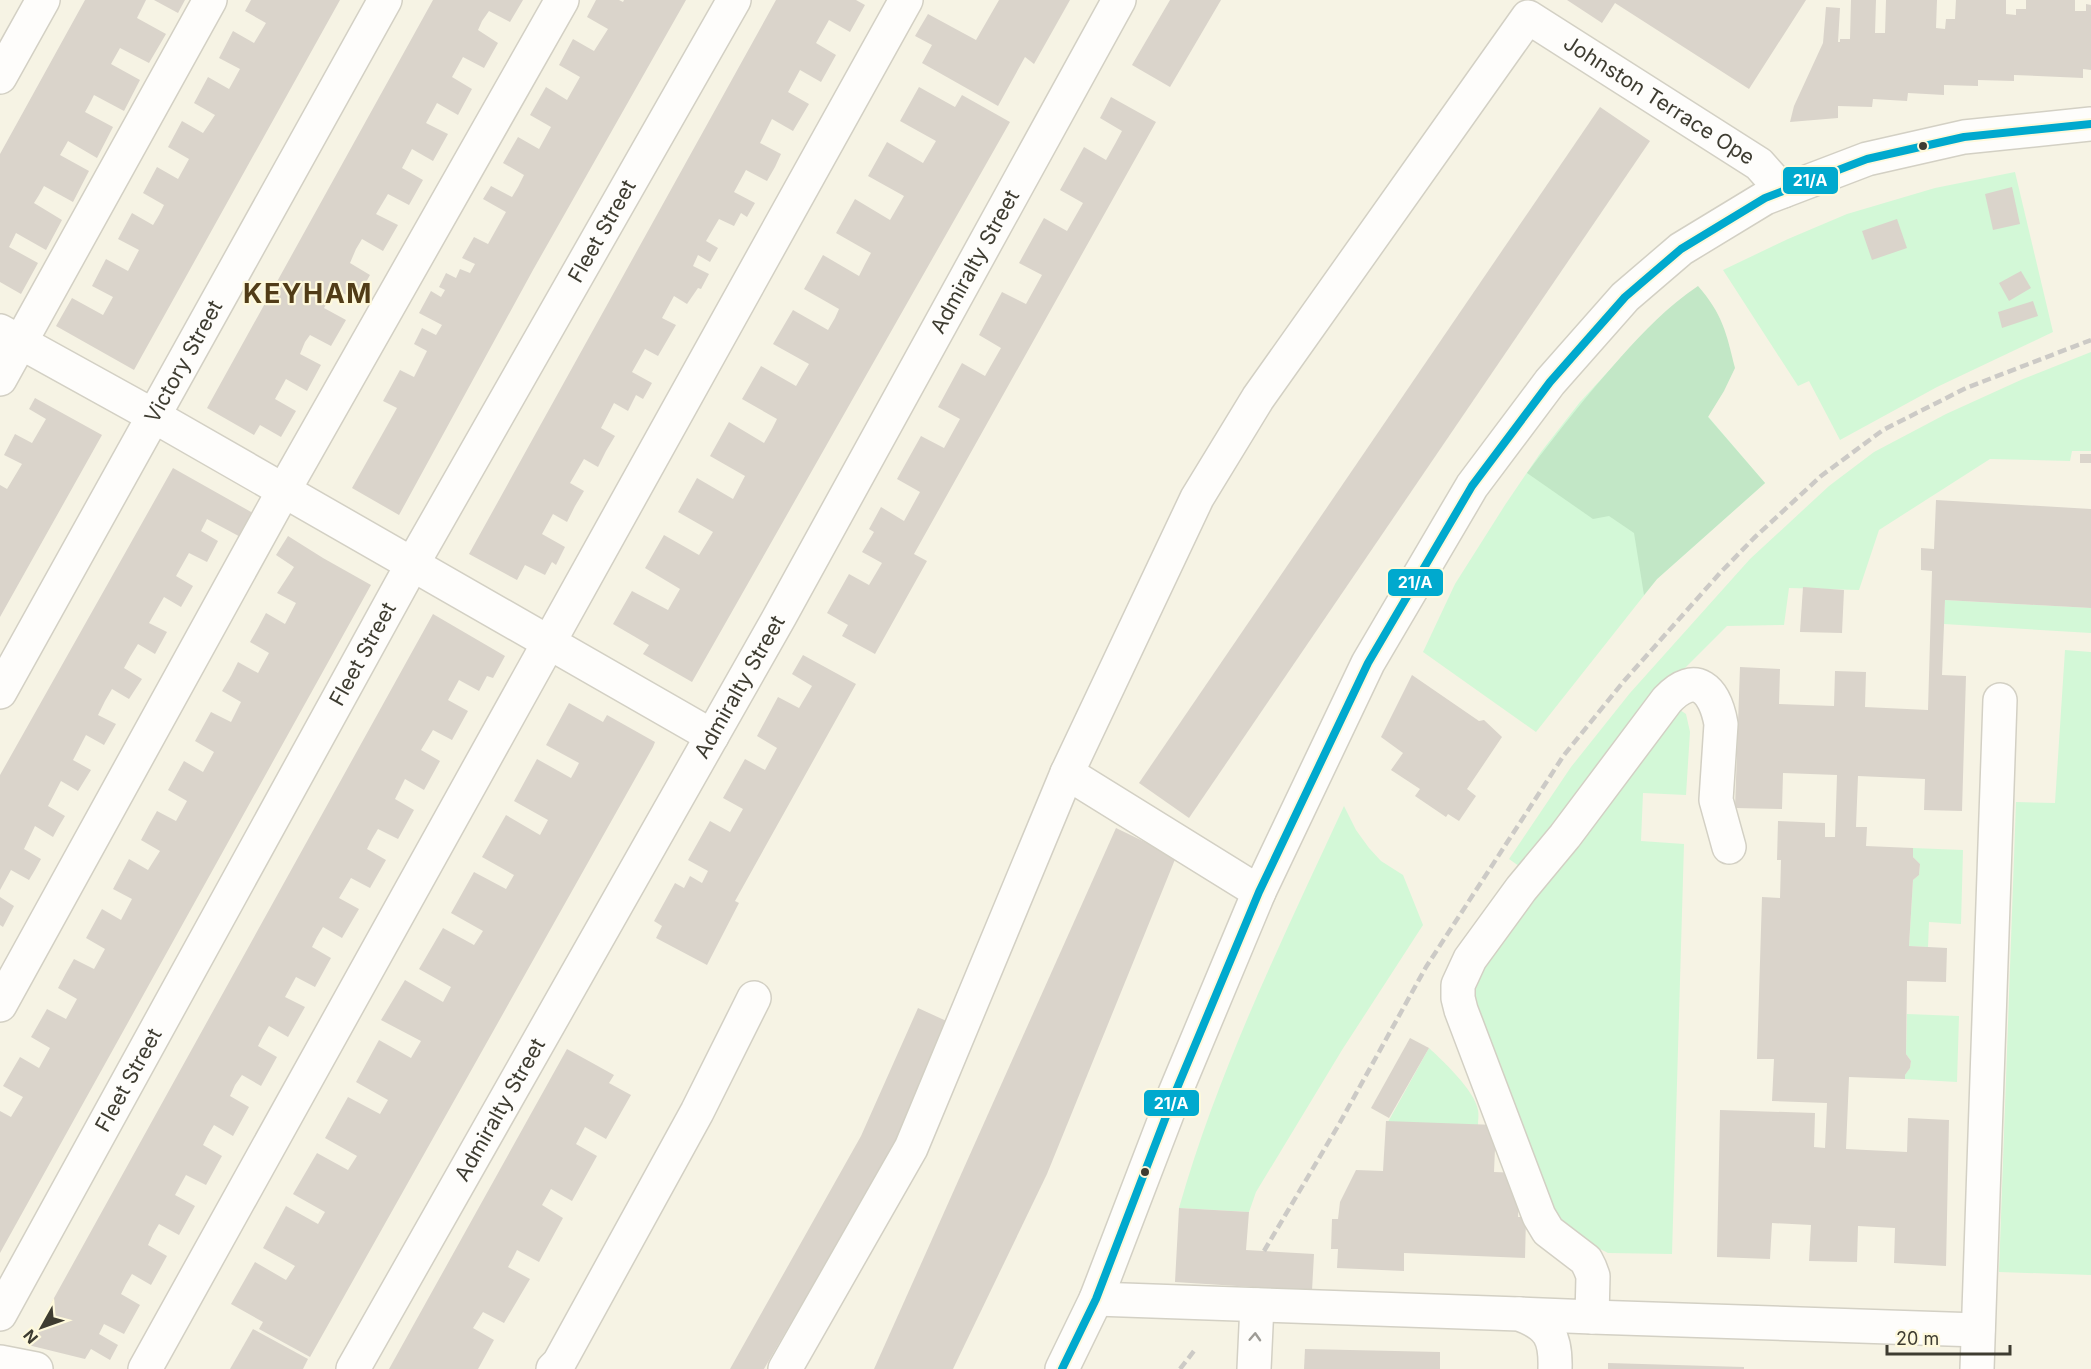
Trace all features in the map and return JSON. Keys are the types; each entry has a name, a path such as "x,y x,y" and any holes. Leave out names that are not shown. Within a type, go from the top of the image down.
{"street":[{"path":"0,76 43,0"},
{"path":"0,379 10,337 210,0"},
{"name":"Victory Street","path":"0,692 152,415 385,0"},
{"path":"0,1005 284,490 562,0"},
{"name":"Fleet Street","path":"0,1314 413,564 734,0"},
{"path":"146,1369 906,0"},
{"name":"Admiralty Street","path":"353,1369 712,736 1119,0"},
{"name":"Johnston Terrace Ope","path":"1066,773 1197,498 1252,408 1528,17 1759,164 1783,191"},
{"path":"1062,1369 1096,1299 1175,1093 1259,892 1368,663 1472,486 1543,392 1625,297 1673,256 1765,198 1867,159 1932,144 1964,137 2091,124"},
{"path":"10,337 284,490 712,736"},
{"path":"1592,1317 1593,1276 1590,1268 1586,1260 1548,1231 1539,1216 1461,1010 1458,985 1470,959 1508,907 1565,836 1667,700 1681,688 1692,684 1700,685 1708,691 1719,715 1721,724 1716,800 1729,847"},
{"path":"1977,1369 2000,700"},
{"path":"785,1369 911,1148 1066,773 1259,892"},
{"path":"554,1369 697,1112 754,999"},
{"path":"1096,1299 1978,1330"},
{"path":"1254,1369 1257,1305"},
{"path":"1519,1314 1530,1318 1549,1333 1555,1349 1555,1369"},
{"path":"0,1362 36,1369"}],"green space":[{"path":"2015,172 2053,332 1937,387 1840,440 1809,381 1798,386 1723,270 1847,214 1935,188"},
{"path":"1698,286 1718,315 1735,368 1708,417 1765,483 1657,579 1644,595 1634,533 1609,516 1593,519 1527,473 1561,428 1629,348 1666,310"},
{"path":"1640,337 1765,483 1657,579 1536,732 1423,652 1455,584 1541,452 1580,402"},
{"path":"2091,352 2091,451 2072,451 2070,461 1990,459 1879,530 1859,590 1789,588 1784,625 1727,626 1660,693 1526,871 1509,859 1571,767 1630,693 1750,559 1829,486 1874,452 1946,414 2023,379"},
{"path":"1945,600 2091,608 2091,633 1944,624"},
{"path":"2065,650 2091,652 2091,1275 1999,1272 2016,802 2055,803"},
{"path":"1677,708 1686,714 1690,732 1686,795 1643,793 1641,841 1684,844 1672,1254 1608,1253 1569,1233 1550,1216 1478,1012 1474,988 1477,972"},
{"path":"1344,806 1356,830 1369,848 1381,861 1403,875 1423,925 1342,1050 1256,1192 1249,1212 1179,1208 1195,1156 1233,1054"},
{"path":"1913,848 1963,850 1961,924 1929,922 1928,947 1909,946 1913,880 1919,875 1920,864 1913,857"},
{"path":"1907,1014 1959,1016 1957,1082 1905,1079 1911,1061 1906,1054"},
{"path":"1429,1048 1458,1077 1471,1094 1478,1110 1478,1125 1388,1122"}],"building":[{"path":"85,0 146,0 137,18 166,34 149,63 120,48 111,64 140,80 124,111 94,95 85,112 113,127 97,158 68,141 60,155 89,171 73,202 44,186 34,203 62,220 46,250 16,233 9,247 38,263 21,294 0,282 0,154"},
{"path":"154,0 185,0 178,13"},
{"path":"251,0 340,0 134,370 56,326 72,298 103,315 113,297 92,286 106,259 128,271 139,250 118,239 132,213 153,225 159,215 164,205 143,193 157,167 178,179 189,159 168,147 182,121 203,133 215,115 194,103 208,77 229,89 240,69 219,58 233,31 254,43 266,23 245,11"},
{"path":"433,0 523,0 510,22 489,11 482,21 478,30 498,43 484,68 463,57 452,77 472,89 458,115 437,103 426,123 448,134 433,161 412,149 402,168 423,180 409,205 388,194 376,214 398,225 383,251 362,239 356,249 350,263 370,275 356,300 335,289 324,308 346,320 331,346 310,335 305,342 300,354 321,365 307,391 286,379 275,399 296,411 281,437 260,425 254,435 207,408"},
{"path":"596,0 623,2 624,0 686,0 533,270 399,515 352,488 397,408 383,401 400,370 414,377 427,351 414,344 422,328 436,335 442,325 419,313 431,291 441,297 445,290 439,287 446,273 456,278 460,269 470,273 475,264 462,258 474,237 488,244 506,212 483,199 491,186 512,197 518,187 524,175 503,163 518,137 539,149 551,127 530,115 546,87 567,100 580,77 559,65 573,39 594,51 608,29 587,17"},
{"path":"776,0 856,0 865,5 850,32 829,20 816,43 836,55 821,82 800,70 788,92 809,104 793,131 772,119 760,143 781,154 775,167 767,181 746,170 734,192 755,203 747,217 741,213 734,226 719,219 706,241 718,248 710,262 698,255 693,266 709,274 701,289 698,288 687,304 674,296 662,318 676,325 658,356 645,349 632,372 652,383 643,399 636,395 628,411 614,403 601,428 615,436 598,467 584,459 570,483 584,491 567,522 553,514 542,534 565,547 556,565 552,562 545,575 525,565 517,580 469,554"},
{"path":"999,0 1070,0 1034,64 1025,57 998,106 922,63 932,45 915,36 928,14 976,40"},
{"path":"1170,0 1221,0 1170,87 1132,65"},
{"path":"1567,0 1806,0 1749,89 1615,3 1602,23"},
{"path":"1851,0 1876,0 1875,33 1885,33 1886,0 1937,0 1936,28 1945,29 1946,19 1955,19 1956,0 2006,0 2006,14 2016,15 2016,9 2026,9 2026,0 2075,0 2075,11 2086,11 2086,4 2091,5 2091,70 2083,69 2083,78 2014,75 2014,81 1978,80 1978,86 1944,85 1944,95 1908,93 1907,101 1873,99 1872,107 1838,106 1838,118 1790,122 1794,106 1823,43 1826,7 1840,8 1838,42 1840,42 1840,39 1850,39"},
{"path":"919,87 955,107 962,95 1010,122 692,682 643,654 649,645 613,624 632,591 668,610 680,589 645,568 664,535 699,555 713,532 678,512 697,478 733,499 745,476 710,456 729,422 764,443 772,429 777,419 742,399 761,366 796,386 809,364 773,344 793,310 828,330 835,318 839,309 804,289 823,255 859,276 871,253 836,233 855,199 890,220 904,196 868,176 887,142 923,163 936,141 900,121"},
{"path":"1111,97 1156,122 914,554 927,561 875,654 842,636 848,625 827,613 849,574 869,585 882,563 862,552 874,532 869,529 881,507 904,521 920,492 897,479 921,436 944,448 960,419 938,407 962,363 985,376 1001,348 979,335 1002,292 1026,304 1042,275 1019,263 1044,218 1067,231 1083,203 1060,190 1084,147 1106,160 1115,144 1122,131 1100,118"},
{"path":"1600,107 1650,141 1189,818 1139,783"},
{"path":"2012,187 2020,224 1993,230 1985,194"},
{"path":"1897,219 1907,248 1872,260 1862,231"},
{"path":"2021,271 2031,288 2009,301 1999,283"},
{"path":"2033,301 2038,316 2002,328 1998,312"},
{"path":"35,398 102,435 0,617 0,485 7,489 22,464 4,455 15,434 32,443 46,419 29,409"},
{"path":"2080,454 2091,454 2091,463 2080,463"},
{"path":"173,468 260,517 246,540 207,519 201,531 218,541 207,562 189,553 176,576 193,586 181,607 164,597 149,623 167,632 155,654 138,644 124,668 142,679 129,699 112,689 98,715 116,724 104,745 86,735 73,760 91,770 78,791 61,781 48,806 65,816 53,837 35,826 24,849 41,859 35,870 29,880 11,870 0,890 0,775"},
{"path":"1936,500 2091,509 2091,608 1945,600 1942,675 1966,676 1962,811 1924,810 1925,779 1858,776 1856,827 1867,827 1866,846 1913,848 1913,857 1920,864 1919,875 1913,880 1909,946 1947,948 1946,982 1907,981 1906,1054 1911,1061 1905,1079 1849,1077 1846,1149 1907,1152 1908,1118 1949,1120 1946,1266 1894,1263 1895,1228 1858,1226 1857,1262 1809,1261 1811,1225 1772,1223 1770,1259 1717,1257 1720,1110 1815,1113 1814,1147 1825,1148 1827,1103 1772,1101 1774,1059 1757,1059 1762,897 1780,898 1781,860 1777,860 1778,821 1825,823 1825,837 1835,837 1837,775 1783,773 1782,809 1735,808 1740,667 1780,669 1779,704 1834,706 1835,671 1866,672 1865,707 1928,710 1932,571 1921,570 1921,548 1934,549"},
{"path":"288,536 371,585 0,1253 0,1111 11,1117 23,1097 3,1086 20,1057 39,1068 50,1048 31,1037 47,1009 66,1019 77,999 58,988 74,959 94,969 105,949 86,938 102,909 121,920 132,899 113,889 129,859 148,870 160,851 141,840 157,811 176,821 187,801 168,790 184,761 203,772 214,752 195,741 211,712 231,722 241,702 222,691 238,662 258,673 269,653 250,642 266,613 285,624 296,603 277,593 294,567 276,555"},
{"path":"1803,587 1844,590 1842,633 1800,632"},
{"path":"433,614 505,656 493,678 487,676 479,691 459,680 448,700 468,711 452,740 433,730 421,750 440,761 424,790 405,779 395,799 414,810 398,839 378,829 372,839 367,849 386,860 370,888 351,878 339,898 359,909 342,938 323,927 317,937 312,947 331,958 315,987 296,977 285,997 305,1007 288,1037 269,1026 263,1036 258,1046 277,1057 261,1086 242,1075 235,1085 230,1096 249,1107 233,1136 214,1125 208,1135 203,1145 222,1156 206,1185 186,1175 181,1184 175,1195 195,1206 179,1235 159,1224 153,1234 148,1245 167,1256 151,1285 132,1274 126,1284 121,1294 140,1305 124,1334 104,1324 99,1334 118,1345 110,1360 91,1349 85,1359 28,1345"},
{"path":"803,655 856,684 735,901 739,903 707,965 656,938 662,926 654,921 675,883 684,888 690,876 702,883 708,871 688,860 710,821 730,832 743,809 723,798 745,759 765,770 777,748 757,736 778,697 799,708 812,686 792,674"},
{"path":"1412,675 1479,721 1484,720 1502,737 1467,789 1476,796 1459,821 1448,814 1446,817 1415,796 1420,789 1391,770 1403,753 1381,737"},
{"path":"569,703 603,722 607,715 655,742 310,1357 259,1329 263,1322 231,1304 255,1262 286,1280 295,1266 263,1248 286,1206 318,1224 325,1212 293,1194 317,1153 348,1170 357,1156 325,1138 348,1097 380,1114 388,1100 356,1082 379,1040 411,1058 421,1041 381,1020 405,980 443,1002 451,987 419,969 443,928 474,945 483,931 451,913 474,872 506,889 514,875 482,857 506,815 540,835 548,820 514,801 537,759 571,778 575,771 579,763 546,745"},
{"path":"1116,828 1176,857 1047,1174 953,1369 874,1369"},
{"path":"0,897 14,906 3,927 0,925"},
{"path":"918,1008 953,1024 893,1148 764,1369 730,1369 861,1136"},
{"path":"1410,1038 1429,1048 1389,1118 1371,1108"},
{"path":"567,1049 614,1075 609,1083 631,1095 606,1139 585,1127 576,1144 597,1156 572,1201 551,1189 542,1205 563,1218 539,1262 517,1250 508,1267 530,1279 504,1323 483,1312 473,1328 494,1340 478,1369 389,1369"},
{"path":"1386,1121 1496,1125 1494,1172 1520,1173 1518,1217 1526,1217 1525,1258 1404,1253 1404,1271 1337,1268 1338,1249 1331,1249 1332,1219 1338,1219 1340,1202 1356,1170 1383,1171"},
{"path":"1179,1208 1249,1212 1246,1250 1314,1254 1312,1291 1175,1282"},
{"path":"253,1329 308,1359 303,1369 230,1369"},
{"path":"1305,1349 1440,1352 1440,1369 1304,1369"},
{"path":"1608,1363 1744,1367 1744,1369 1608,1369"}],"railway":[{"path":"1264,1251 1338,1126 1426,967 1564,755 1624,681 1720,573 1821,476 1883,430 1966,388 2091,340"},
{"path":"1180,1369 1194,1351"}],"transit line":[{"name":"21/A","path":"1062,1369 1096,1299 1175,1093 1259,892 1368,663 1472,486 1550,382 1625,297 1681,249 1765,198 1867,159 1964,137 2091,124"}],"district":[{"name":"KEYHAM","path":"308,294"}]}
